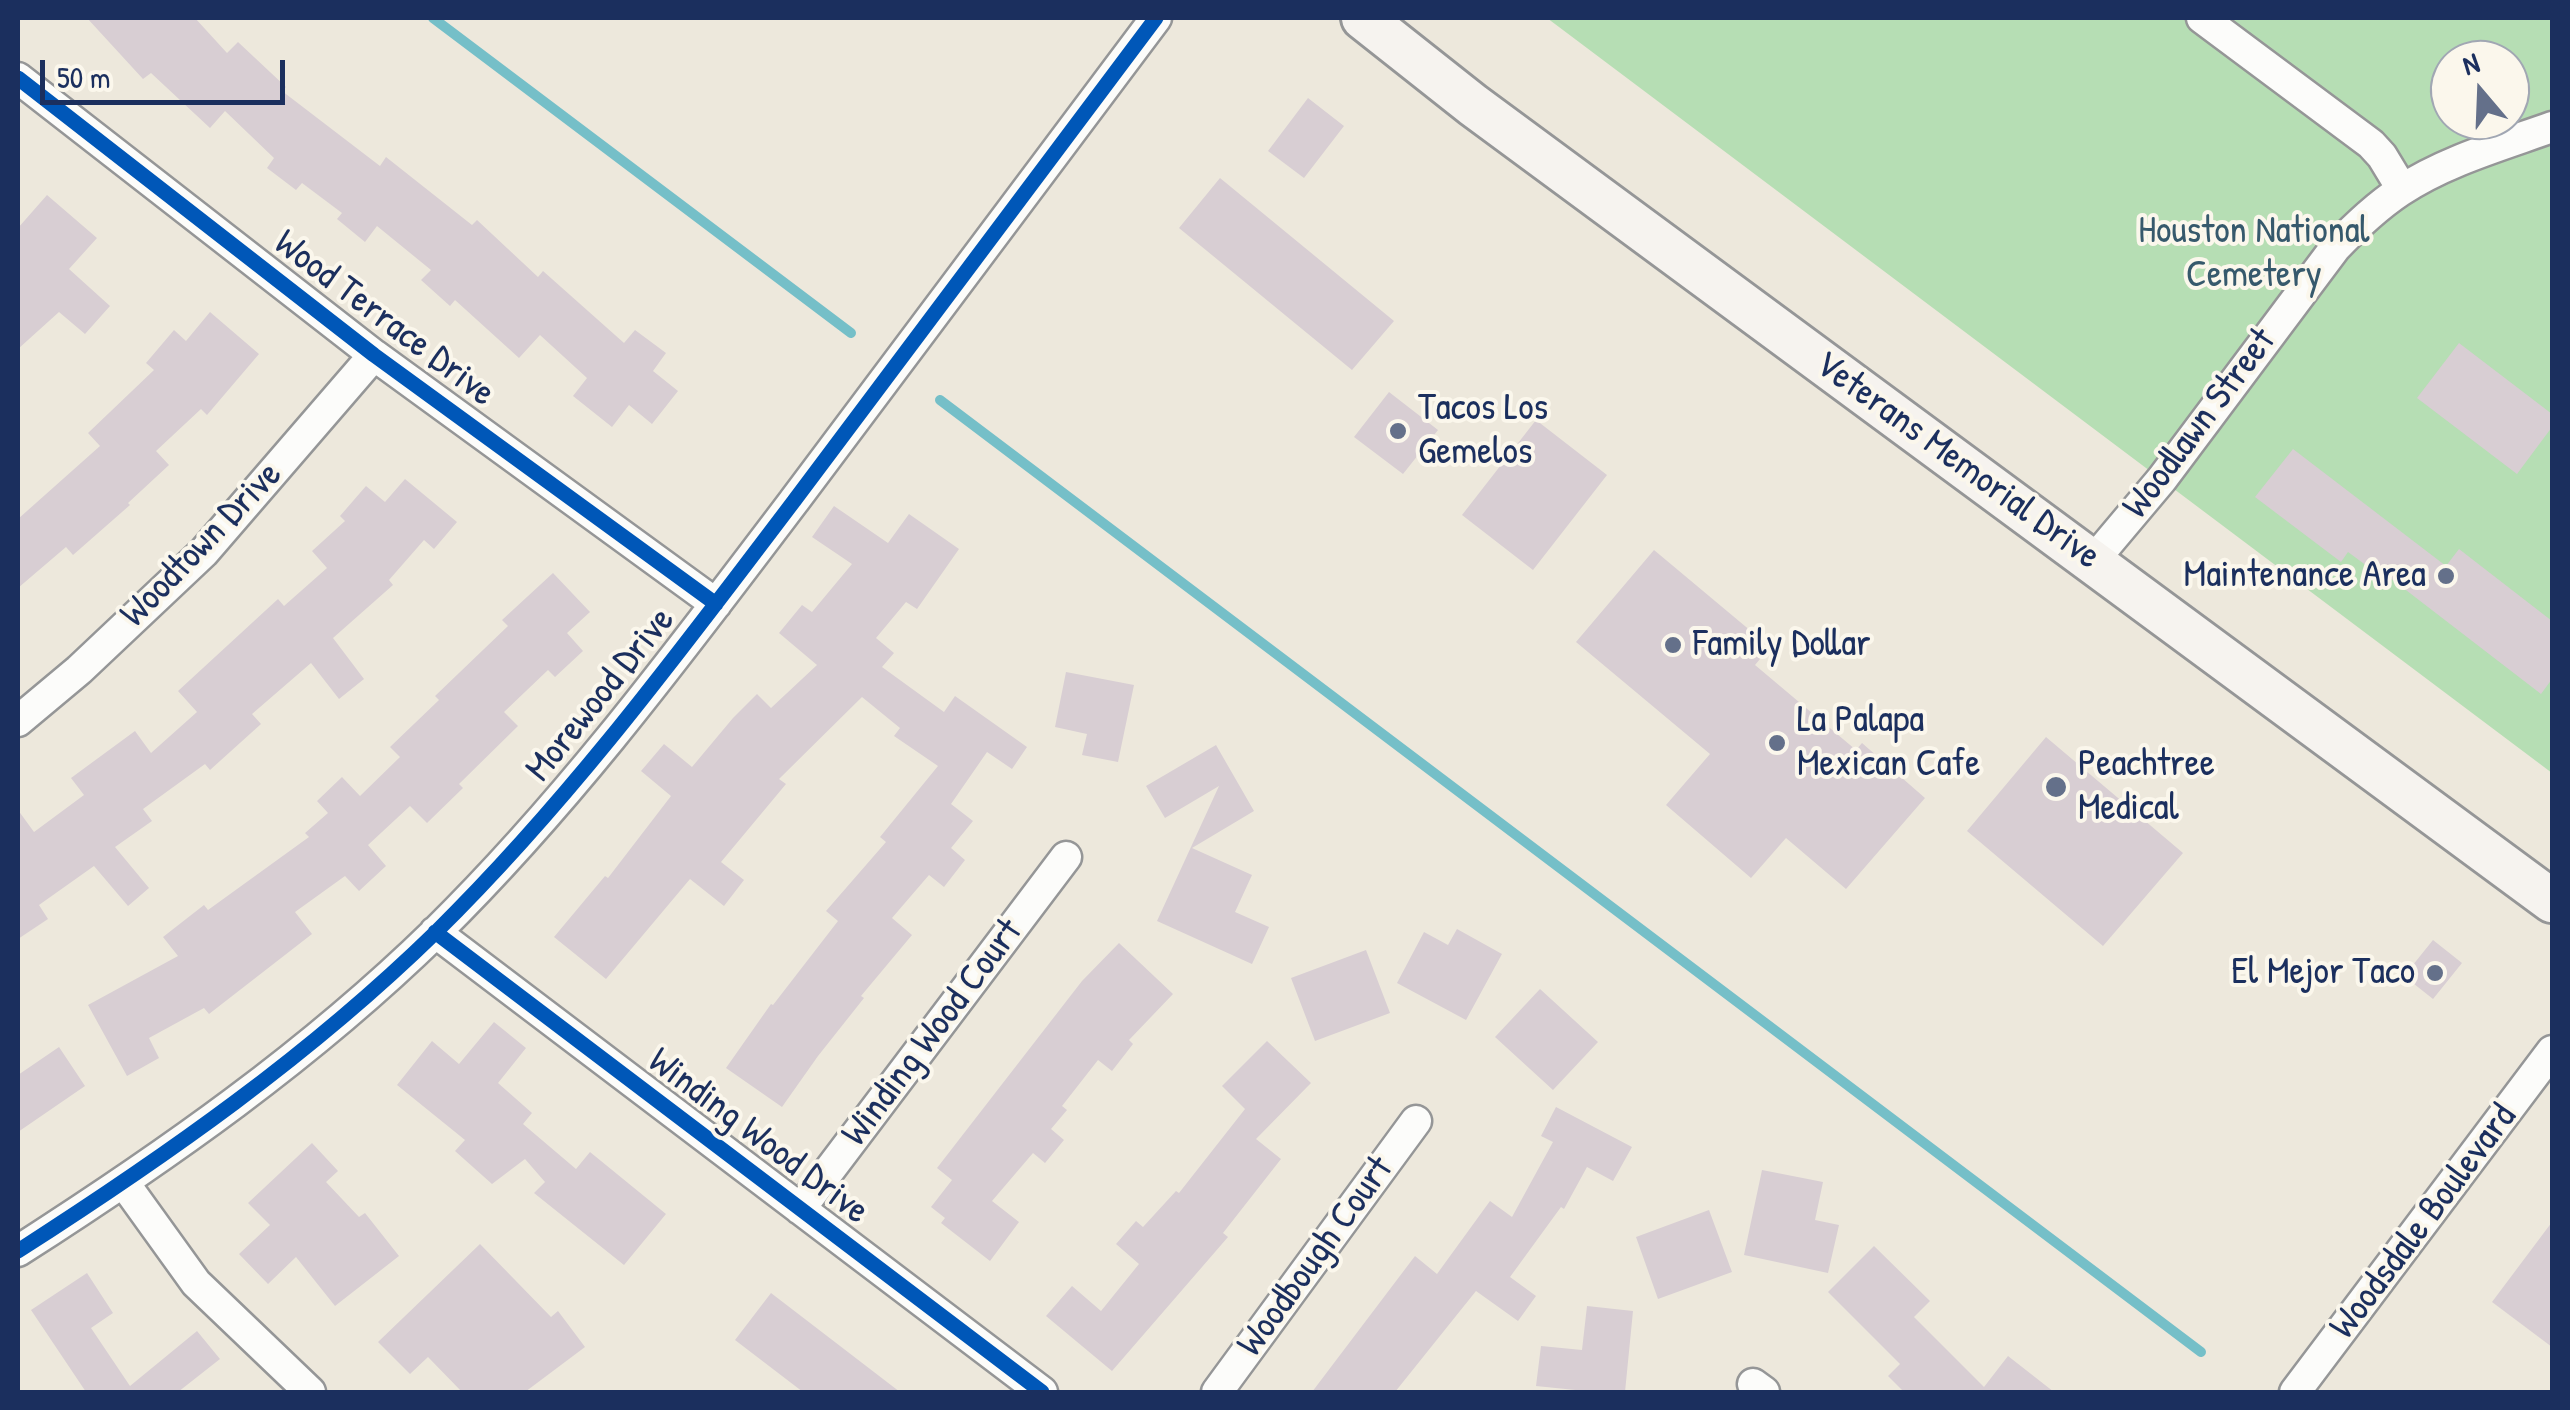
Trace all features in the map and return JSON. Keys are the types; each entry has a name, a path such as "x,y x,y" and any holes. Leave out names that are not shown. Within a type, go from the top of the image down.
{"main road":[{"name":"Veterans Memorial Drive","path":"1363,18 1473,105 2552,902"}],"street":[{"name":"Morewood Drive","path":"18,1252 238,1102 338,1022 435,932 533,830 638,706 1156,18"},
{"path":"2202,18 2371,144 2402,189"},
{"name":"Wood Terrace Drive","path":"20,86 374,355 716,604"},
{"name":"Woodlawn Street","path":"2093,561 2162,479 2335,248 2357,225 2402,189 2467,158 2552,127"},
{"name":"Woodtown Drive","path":"18,721 79,670 204,552 374,355"},
{"name":"Winding Wood Court","path":"800,1209 1066,858"},
{"name":"Winding Wood Drive","path":"435,932 1042,1392"},
{"name":"Woodsdale Boulevard","path":"2295,1392 2552,1051"},
{"name":"Woodbough Court","path":"1217,1392 1416,1122"},
{"path":"124,1183 196,1283 310,1392"}],"green space":[{"name":"Houston National Cemetery","path":"1547,18 2552,18 2552,773"}],"building":[{"path":"87,18 195,18 227,53 238,42 286,87 282,91 380,166 386,157 472,225 477,220 538,277 543,271 624,343 635,330 666,353 653,371 678,391 652,424 629,405 612,427 573,396 587,378 540,335 519,358 455,300 450,306 421,280 431,270 377,226 365,242 337,219 342,213 302,183 296,190 267,168 274,158 225,111 210,128 151,73 143,79"},
{"path":"1308,98 1344,126 1304,178 1268,151"},
{"path":"1220,178 1394,321 1352,370 1179,228"},
{"path":"47,195 97,238 69,269 110,306 85,334 59,312 18,349 18,228"},
{"path":"210,312 259,354 207,415 201,409 156,451 169,465 130,505 73,555 66,547 18,588 18,519 100,446 88,433 154,370 146,363 174,330 186,341"},
{"path":"2459,343 2552,414 2552,427 2517,474 2417,398"},
{"path":"1389,392 1438,430 1403,474 1354,437"},
{"path":"1536,420 1607,475 1533,570 1462,515"},
{"name":"Maintenance Area","path":"2293,449 2446,566 2459,549 2552,621 2552,679 2541,694 2389,577 2386,580 2348,552 2341,562 2255,497"},
{"path":"405,479 457,522 434,549 424,540 389,580 393,585 333,638 364,679 339,699 311,663 252,714 261,724 210,770 205,764 143,809 152,821 115,847 149,888 128,906 94,866 39,905 48,919 18,939 18,810 34,832 84,795 71,778 135,731 151,753 197,712 178,691 278,599 284,606 327,568 312,551 345,521 340,516 366,486 385,502"},
{"path":"834,506 888,543 909,514 959,549 917,609 906,602 876,638 894,653 882,667 944,712 955,696 1027,747 1012,769 987,752 951,804 973,821 951,848 965,860 944,887 929,875 892,918 912,935 861,996 864,998 782,1107 726,1068 838,921 826,911 886,842 880,837 938,766 894,736 900,728 862,697 779,779 786,784 721,862 744,880 724,906 690,879 606,979 554,937 605,876 608,878 671,796 641,771 664,744 692,767 757,694 771,708 817,665 779,633 802,605 812,612 852,564 812,537"},
{"path":"1654,550 1770,647 1755,665 1856,750 1862,743 1925,798 1846,889 1786,838 1751,878 1666,805 1710,754 1576,642"},
{"path":"553,573 590,612 567,633 583,651 555,677 548,670 504,712 518,726 459,784 463,788 427,823 410,806 368,845 386,866 359,891 345,876 295,912 312,934 209,1014 204,1008 149,1038 159,1058 127,1076 88,1005 178,956 163,937 204,905 208,910 309,837 305,833 328,813 317,801 342,777 360,796 400,757 390,747 439,700 435,696 508,626 502,620"},
{"path":"1066,672 1134,685 1118,762 1082,755 1087,734 1055,727"},
{"path":"2046,737 2183,853 2103,946 1967,831"},
{"path":"1216,745 1254,811 1192,848 1252,875 1235,912 1269,927 1252,964 1157,921 1219,786 1165,818 1146,786"},
{"path":"1457,929 1502,954 1466,1020 1397,983 1424,932 1448,945"},
{"path":"2433,940 2462,963 2433,999 2404,976"},
{"path":"1119,943 1173,994 1129,1040 1133,1044 1112,1071 1098,1060 1062,1106 1067,1110 1051,1129 1064,1140 1045,1163 1033,1153 992,1201 1019,1222 990,1261 941,1223 945,1218 931,1207 952,1180 937,1168 1082,981"},
{"path":"1366,950 1390,1013 1315,1041 1291,978"},
{"path":"1540,989 1598,1042 1553,1090 1495,1037"},
{"path":"494,1022 526,1048 498,1083 532,1113 523,1124 576,1169 590,1152 666,1214 624,1265 534,1193 545,1182 525,1159 492,1184 455,1151 465,1140 397,1085 432,1041 459,1064"},
{"path":"1267,1041 1311,1083 1256,1139 1281,1159 1223,1233 1228,1237 1112,1371 1046,1316 1072,1286 1101,1311 1139,1264 1116,1244 1136,1221 1143,1227 1176,1191 1179,1193 1245,1109 1222,1086"},
{"path":"59,1047 85,1086 18,1132 18,1075"},
{"path":"1556,1107 1632,1147 1613,1181 1587,1167 1564,1209 1561,1207 1510,1277 1536,1296 1518,1321 1476,1291 1395,1392 1312,1392 1415,1256 1437,1274 1490,1201 1512,1217 1553,1142 1541,1136"},
{"path":"312,1143 338,1171 326,1182 359,1217 365,1213 399,1256 335,1306 296,1257 268,1284 239,1254 270,1225 248,1203"},
{"path":"1762,1170 1823,1182 1815,1220 1839,1225 1828,1273 1744,1255"},
{"path":"1709,1210 1732,1272 1658,1299 1636,1237"},
{"path":"2552,1222 2552,1347 2492,1302"},
{"path":"480,1244 551,1317 558,1311 585,1347 525,1392 462,1392 428,1357 410,1374 378,1342"},
{"path":"1874,1246 1930,1301 1914,1317 1984,1387 2008,1356 2054,1392 1904,1392 1888,1376 1900,1364 1828,1292"},
{"path":"87,1273 113,1313 91,1328 130,1386 197,1331 220,1359 178,1392 86,1392 31,1310"},
{"path":"771,1293 900,1392 803,1392 735,1340"},
{"path":"1587,1306 1633,1311 1625,1392 1536,1386 1541,1346 1582,1350"}],"waterway":[{"path":"433,18 851,333"},
{"path":"940,400 2201,1352"}],"cycle path":[{"path":"18,1251 182,1141 338,1021 436,932 533,830 666,668 1156,18"},
{"path":"18,78 374,355 716,604"},
{"path":"435,932 1042,1392"}],"place":[{"name":"Tacos Los Gemelos","path":"1398,431"},
{"name":"Maintenance Area","path":"2446,576"},
{"name":"Family Dollar","path":"1673,645"},
{"name":"La Palapa Mexican Cafe","path":"1777,743"},
{"name":"Peachtree Medical","path":"2056,787"},
{"name":"El Mejor Taco","path":"2435,973"}]}
